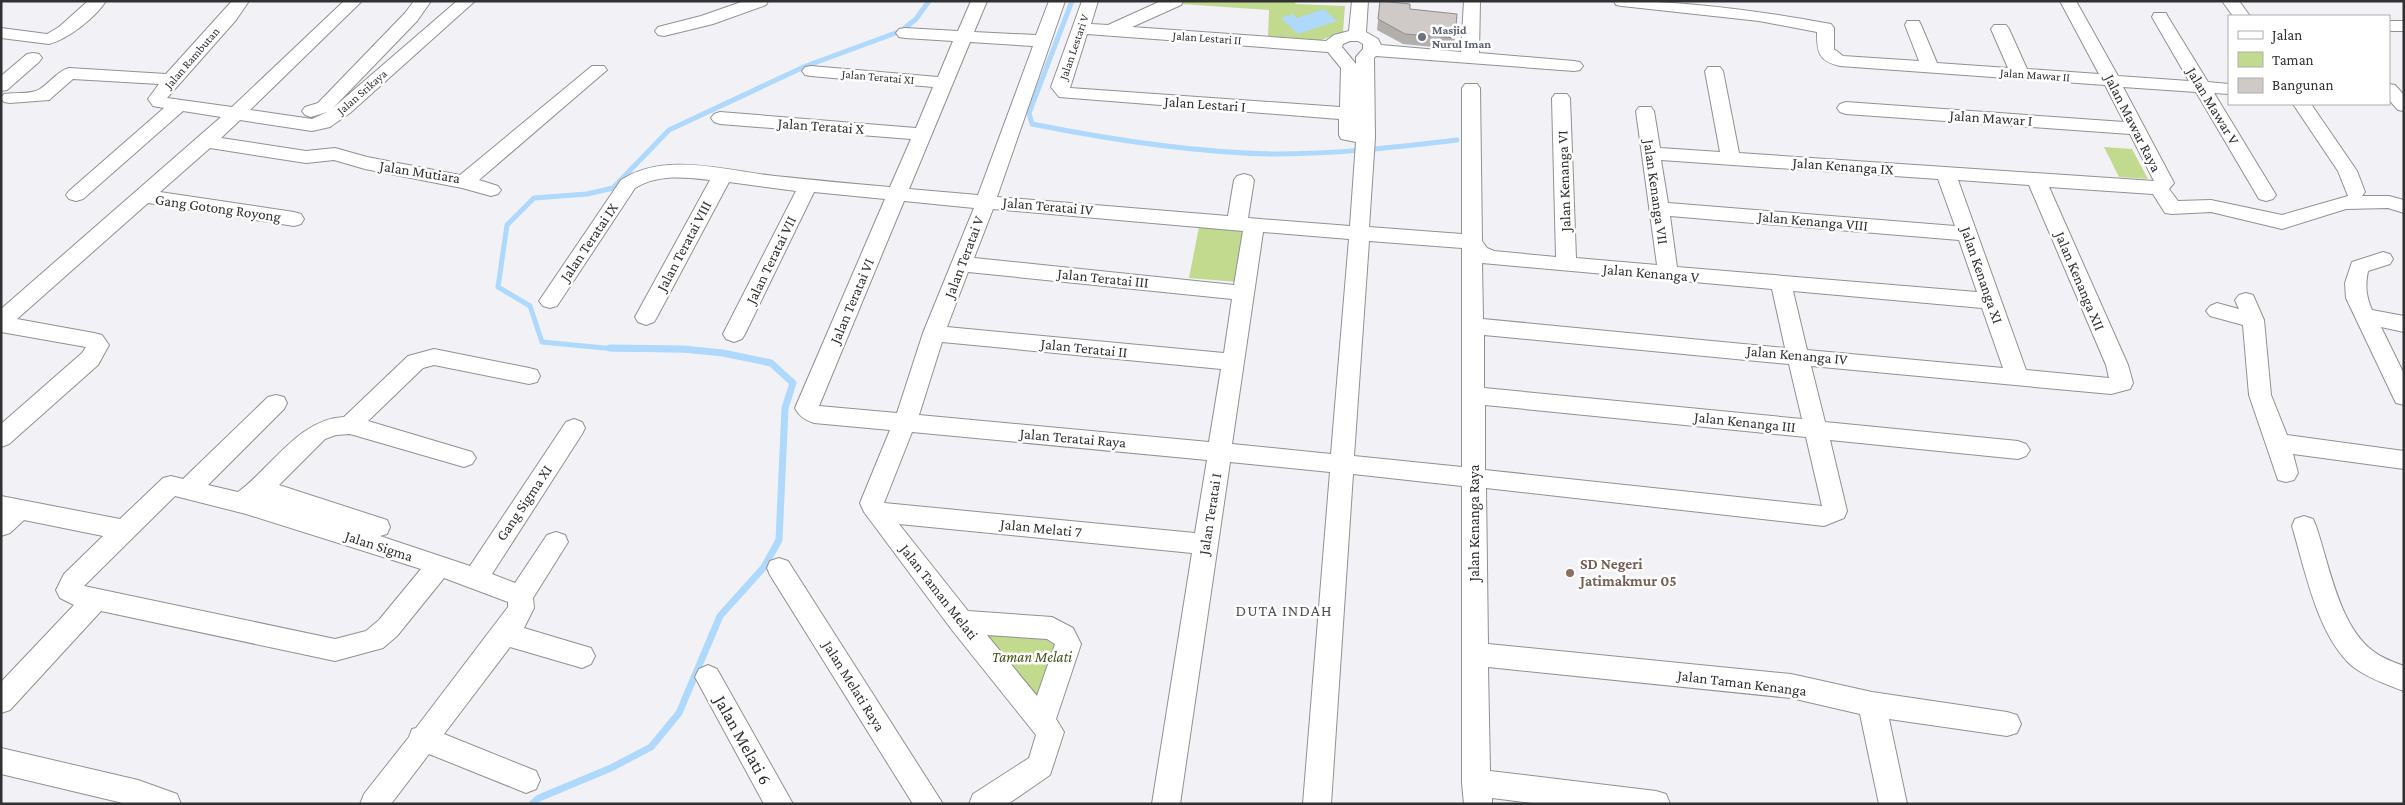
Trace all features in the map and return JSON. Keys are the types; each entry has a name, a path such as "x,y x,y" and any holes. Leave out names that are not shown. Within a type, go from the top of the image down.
{"street":[{"path":"1,33 48,39 65,31 98,1"},
{"name":"Jalan Rambutan","path":"241,1 171,80 158,101 177,106 242,110"},
{"path":"1,321 242,110 354,1"},
{"path":"242,110 320,110 411,17 423,1"},
{"name":"Jalan Srikaya","path":"242,110 312,125 323,123 358,97 467,1"},
{"path":"664,31 707,20 760,1"},
{"name":"Jalan Teratai VI","path":"806,408 979,1"},
{"name":"Jalan Teratai V","path":"876,512 872,503 905,422 934,333 986,201 1057,1"},
{"name":"Jalan Lestari V","path":"1063,92 1060,87 1090,1"},
{"path":"1110,31 1175,1"},
{"path":"1357,35 1360,1"},
{"path":"1470,57 1472,1"},
{"path":"1622,1 1758,9"},
{"name":"Jalan Mawar Raya","path":"2036,180 2160,188 2164,183 2068,1"},
{"name":"Jalan Mawar II","path":"1758,9 1824,28 1826,52 1829,56 1840,61 2228,89"},
{"name":"Jalan Mawar V","path":"2160,17 2266,195"},
{"path":"1913,25 1930,67"},
{"path":"2390,26 2404,26"},
{"name":"Jalan Lestari II","path":"1081,28 1333,46"},
{"path":"2000,29 2020,74"},
{"path":"906,32 1042,41"},
{"path":"1317,804 1366,145 1365,57 1372,50 1370,40 1357,35 1342,37 1335,41 1333,46 1337,54 1347,62 1350,68 1348,135 1366,145"},
{"path":"1372,50 1574,66"},
{"path":"1366,70 1376,59 1395,52"},
{"path":"4,97 33,58"},
{"name":"Jalan Mutiara","path":"206,142 306,157 335,154 365,163 464,182 598,70"},
{"name":"Jalan Teratai XI","path":"811,71 944,83"},
{"path":"1714,71 1731,158"},
{"path":"4,97 42,96 69,73 171,80"},
{"path":"2390,78 2404,78"},
{"path":"1471,88 1472,242"},
{"path":"2390,90 2404,106"},
{"name":"Jalan Lestari I","path":"1063,92 1366,115"},
{"name":"Jalan Kenanga VI","path":"1561,98 1566,265"},
{"path":"2303,105 2346,171 2355,192"},
{"path":"76,195 177,106"},
{"name":"Jalan Mawar I","path":"1846,108 2136,129"},
{"name":"Jalan Kenanga VII","path":"1645,111 1668,274"},
{"name":"Jalan Teratai X","path":"720,118 922,134"},
{"name":"Jalan Kenanga IX","path":"1651,153 2036,180"},
{"name":"Jalan Teratai IV","path":"628,184 639,175 671,170 808,185 986,201 1472,242"},
{"name":"Jalan Kenanga XI","path":"1946,173 2017,376"},
{"name":"Jalan Teratai VIII","path":"646,317 722,176"},
{"name":"Jalan Teratai I","path":"1166,804 1244,293 1246,224 1244,180"},
{"name":"Jalan Kenanga XII","path":"2036,180 2117,365 2122,383"},
{"path":"464,182 490,190"},
{"name":"Jalan Teratai IX","path":"550,301 628,184"},
{"name":"Jalan Teratai VII","path":"734,334 808,185"},
{"path":"2160,188 2172,208 2211,206 2282,222 2345,203 2389,202 2404,207"},
{"name":"Gang Gotong Royong","path":"142,196 294,219"},
{"name":"Jalan Kenanga VIII","path":"1658,208 1968,234"},
{"name":"Jalan Kenanga V","path":"1472,242 1480,253 1490,258 1991,301"},
{"name":"Jalan Kenanga Raya","path":"1472,242 1474,654 1477,793"},
{"path":"2383,259 2359,267 2356,274 2356,298 2401,387"},
{"name":"Jalan Teratai III","path":"961,264 1244,293"},
{"path":"1781,284 1815,430"},
{"path":"2217,311 2250,310 2260,396 2278,443 2286,473"},
{"path":"2364,316 2404,324"},
{"path":"1,324 94,341 98,345 96,351 1,438"},
{"name":"Jalan Kenanga IV","path":"1473,326 1798,355 2096,385 2111,386 2122,383"},
{"name":"Jalan Teratai II","path":"934,333 1233,362"},
{"path":"350,425 416,362 427,358 434,357 529,376"},
{"name":"Jalan Kenanga III","path":"1473,395 2018,450"},
{"path":"187,490 276,403"},
{"name":"Jalan Teratai Raya","path":"806,408 814,414 1341,464 1824,516 1835,511 1815,430"},
{"path":"253,496 317,433 333,426 350,425 464,458"},
{"name":"Gang Sigma XI","path":"476,578 574,428"},
{"path":"2278,443 2404,460"},
{"name":"Jalan Sigma","path":"125,530 171,485 187,490 253,496 520,596"},
{"path":"253,496 378,527"},
{"path":"1,526 11,507 125,530"},
{"name":"Jalan Melati 7","path":"876,512 1206,544"},
{"name":"Jalan Taman Melati","path":"876,512 961,622 1050,732 1040,766 983,804"},
{"path":"2304,526 2334,621 2343,637 2362,658 2404,679"},
{"path":"125,530 73,581 69,590 78,596 334,650 374,640 388,628 439,565"},
{"path":"374,804 422,738 505,634 521,608 520,596 556,542"},
{"name":"Jalan Melati Raya","path":"779,568 929,804"},
{"path":"1,701 96,599"},
{"path":"961,622 1052,628 1064,636 1068,644 1042,720"},
{"path":"505,634 582,656"},
{"name":"Jalan Taman Kenanga","path":"1474,654 1791,686 1872,704 2007,724"},
{"name":"Jalan Melati 6","path":"708,677 779,804"},
{"path":"1872,704 1893,804"},
{"path":"422,738 526,780"},
{"path":"1,761 138,793 167,804"},
{"path":"1477,793 1656,804"}],"green space":[{"path":"1187,1 1296,1 1295,4 1345,6 1343,32 1321,40 1268,36 1269,10 1181,4"},
{"path":"2104,147 2132,149 2148,179 2119,177"},
{"path":"1200,222 1247,226 1238,282 1189,278"},
{"name":"Taman Melati","path":"975,629 1059,638 1042,709"}],"water":[{"path":"1324,9 1337,21 1298,34 1281,18 1293,14 1297,18"}],"building":[{"path":"1380,1 1410,4 1410,9 1457,14 1455,38 1405,34 1378,19"}],"waterway":[{"path":"690,350 615,349 542,342 530,306 498,287 507,225 534,198 587,194 613,188 669,130 806,66 901,31 916,19 929,1"},
{"path":"1072,1 1029,113 1032,124 1153,145 1245,153 1299,154 1389,148 1457,140"},
{"path":"532,804 539,798 611,768 651,747 679,713 720,616 764,567 779,540 785,408 793,383 771,363 723,353 683,349 610,348"}],"place":[{"name":"Masjid Nurul Iman","path":"1422,37"},
{"name":"SD Negeri Jatimakmur 05","path":"1570,573"}],"district":[{"name":"DUTA INDAH","path":"1284,610"}]}
